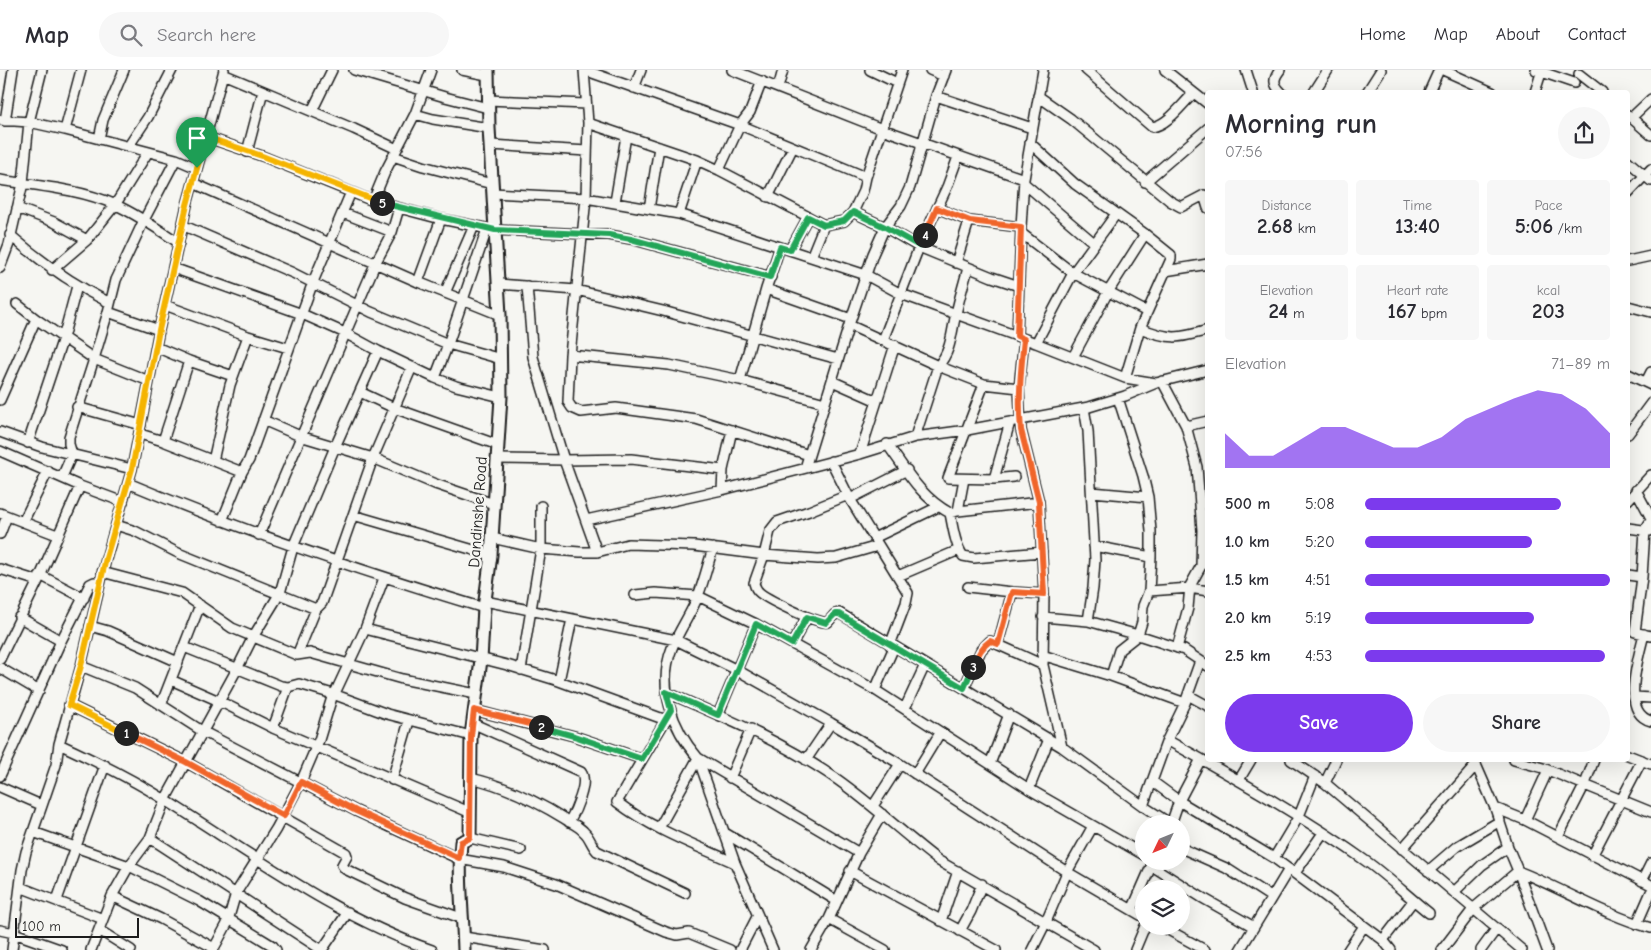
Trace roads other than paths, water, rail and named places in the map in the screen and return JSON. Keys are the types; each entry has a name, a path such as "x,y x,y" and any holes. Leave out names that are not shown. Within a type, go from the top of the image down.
{"street":[{"path":"13,70 4,87 2,120 29,122 65,130 176,159 197,168"},
{"path":"0,268 6,241 18,208 23,184 29,122 42,70"},
{"path":"65,130 81,70"},
{"path":"99,139 103,120 124,70"},
{"path":"128,146 148,117 172,70"},
{"path":"312,111 332,70"},
{"path":"354,70 424,90 488,104 586,104"},
{"path":"374,201 395,152 415,114 431,70"},
{"path":"462,70 487,73"},
{"path":"809,454 696,420 616,408 576,411 568,402 570,355 586,198 588,123 584,70 740,125 866,177"},
{"path":"634,88 641,70"},
{"path":"732,70 882,129 1025,181 1094,243"},
{"path":"778,88 784,70"},
{"path":"870,70 897,83"},
{"path":"588,123 697,160 824,225 844,221 853,212 863,191 902,70"},
{"path":"806,468 838,359 877,243 885,227 901,206 910,187 936,96 945,73 930,70"},
{"path":"1043,70 1032,128 1021,230 1019,286 1021,338 1020,420 1039,502 1044,594 1042,655 1062,747"},
{"path":"1165,70 1205,102"},
{"path":"1246,70 1252,90"},
{"path":"1279,90 1274,82 1275,76 1280,70"},
{"path":"1315,90 1328,70"},
{"path":"1368,90 1380,70"},
{"path":"1430,90 1441,70 1475,89"},
{"path":"1535,90 1540,71 1574,83"},
{"path":"12,950 26,852 56,765 59,744 81,666 102,572 132,469 164,305 182,225 224,72 312,111 423,166 493,188 615,202 679,214 866,275 901,294 1036,343 1125,378 1159,382"},
{"path":"1091,72 1152,127 1159,126 1194,93"},
{"path":"1571,90 1579,72 1600,90"},
{"name":"Dandinshe Road","path":"470,838 471,736 481,660 491,555 501,359 498,284 491,229 493,188 488,128 487,73"},
{"path":"719,170 740,125 750,112 762,81"},
{"path":"247,152 264,91"},
{"path":"936,96 1032,128"},
{"path":"1038,96 1071,119 1170,201 1181,207 1204,195 1205,198"},
{"path":"1630,115 1651,99"},
{"path":"415,114 432,120 488,128"},
{"path":"1630,117 1651,135"},
{"path":"1145,182 1205,131"},
{"path":"615,202 626,136"},
{"path":"206,137 262,156 374,201 441,219 491,229 609,235 631,239 770,277"},
{"path":"1030,143 1075,184 1171,255 1171,259 1140,328 1125,378"},
{"path":"490,145 587,150"},
{"path":"649,208 659,147"},
{"path":"768,196 793,147"},
{"path":"52,270 87,240 115,204 148,152"},
{"path":"883,340 919,246 958,157"},
{"path":"62,478 72,454 69,437 77,407 94,359 116,280 144,220 176,159"},
{"path":"679,214 697,160"},
{"path":"1630,162 1649,176 1630,191"},
{"path":"0,180 69,190 115,204 179,243"},
{"path":"193,183 418,282 500,315"},
{"path":"222,521 242,472 249,460 313,282 352,192"},
{"path":"18,208 54,222 87,240"},
{"path":"259,535 376,262 392,232 400,208"},
{"path":"937,208 970,221 1021,230 1074,273 1147,312"},
{"path":"853,212 956,263 1019,286"},
{"path":"342,213 392,232"},
{"path":"1036,343 1074,273 1116,214"},
{"path":"790,250 808,217"},
{"path":"418,282 441,219"},
{"path":"956,263 970,221"},
{"path":"182,225 313,282 358,306 448,344 501,359"},
{"path":"811,257 824,225"},
{"path":"445,293 474,226"},
{"path":"435,378 462,300 491,229"},
{"path":"1073,357 1108,292 1145,234"},
{"path":"6,241 109,308 159,330"},
{"path":"740,380 780,247"},
{"path":"1630,261 1651,256"},
{"path":"1165,271 1205,264"},
{"path":"173,268 302,314 345,333 435,378 456,386 500,397"},
{"path":"915,437 938,366 949,350 955,315 968,268"},
{"path":"498,284 576,290 838,359"},
{"path":"28,443 63,338 77,286"},
{"path":"527,286 533,357 564,460 598,552"},
{"path":"766,289 850,322 938,366 984,384 1020,388"},
{"path":"17,304 94,359 149,381"},
{"path":"164,305 248,336 288,348"},
{"path":"1630,307 1651,312"},
{"path":"0,400 4,376 36,319"},
{"path":"1140,328 1157,335 1172,338 1186,337 1205,331"},
{"path":"213,461 233,376 248,336"},
{"path":"860,454 895,345"},
{"path":"156,347 189,362 233,376"},
{"path":"91,950 112,896 129,866 150,838 165,800 237,669 252,637 280,593 293,547 378,351"},
{"path":"570,355 669,365 740,380 825,403"},
{"path":"163,441 189,362"},
{"path":"297,655 316,609 322,603 373,458 412,367"},
{"path":"586,520 722,490 860,454 887,444 915,437 967,430 1084,408 1118,398 1159,382 1205,371"},
{"path":"1630,375 1648,384 1651,372"},
{"path":"832,381 876,401"},
{"path":"1159,382 1186,426 1197,467 1205,530 1204,553 1201,566 1190,588 1188,608 1177,648"},
{"path":"984,384 948,477 950,480 1014,477"},
{"path":"360,392 394,408 498,445"},
{"path":"1111,676 1119,650 1138,635 1142,622 1143,606 1149,590 1151,557 1148,497 1118,398"},
{"path":"1630,431 1651,403"},
{"path":"77,407 141,430 163,441 242,472"},
{"path":"1084,408 1088,431 1094,546 1093,588 1088,621"},
{"path":"263,420 300,436 373,458 435,484 494,504"},
{"path":"994,479 1010,422"},
{"path":"1186,426 1205,422"},
{"path":"722,490 723,470 732,430"},
{"path":"0,432 28,443 132,469"},
{"path":"887,444 925,495 938,507 954,512 1039,502"},
{"path":"0,451 80,486 123,502"},
{"path":"497,459 631,459 723,470"},
{"path":"831,461 849,497 906,589 908,597 875,690"},
{"path":"906,470 849,497 777,522 770,531 764,555 755,577 756,588 764,595 807,617 826,623 835,614 839,614 1062,747 1157,815"},
{"path":"23,522 48,471"},
{"path":"1630,498 1651,475"},
{"path":"964,479 954,512 959,550 963,556 968,558 1042,552"},
{"path":"128,483 259,535 384,578 485,605 530,609 676,640 737,670 831,723 900,764 1067,872 1135,912"},
{"path":"0,659 80,486"},
{"path":"1636,490 1651,519 1642,577 1639,633 1631,679 1635,707 1644,718 1651,720"},
{"path":"1092,492 1148,497"},
{"path":"521,670 541,549 541,506"},
{"path":"492,538 541,549 580,552 598,552 628,544 694,546 764,555 818,559 836,558 876,542 938,507"},
{"path":"0,534 4,514 57,535"},
{"path":"353,515 491,555"},
{"path":"116,525 135,531 178,553 316,609"},
{"path":"1630,528 1648,531"},
{"path":"1094,546 1151,557"},
{"path":"713,548 698,596 676,640 668,661 666,692 677,727 685,743 698,758 859,853"},
{"path":"898,576 959,550"},
{"path":"0,569 39,578 84,598"},
{"path":"102,572 182,593 219,621 297,655 310,653 402,679 476,694"},
{"path":"1630,575 1642,577"},
{"path":"112,896 161,918 214,949 229,919 236,893 284,816 301,782 319,740 333,694 365,629 384,578"},
{"path":"0,776 61,641 90,584 100,582"},
{"path":"968,587 1044,594"},
{"path":"1149,590 1190,588 1205,591"},
{"path":"998,644 1012,592"},
{"path":"635,596 655,593 698,596 756,624 875,690 1029,790 1135,850"},
{"path":"162,705 200,605"},
{"path":"19,617 61,641"},
{"path":"792,644 807,617"},
{"path":"1043,617 1088,621 1138,635 1184,650 1204,664 1168,740 1143,806"},
{"path":"559,681 572,618"},
{"path":"718,715 756,624"},
{"path":"90,626 108,631 178,662"},
{"path":"365,629 559,681 666,720"},
{"path":"964,688 980,650 990,641 1043,665"},
{"path":"184,647 281,686 288,687 299,684 409,721 471,736"},
{"path":"1042,655 1205,705"},
{"path":"81,666 135,688 202,731 356,811 459,858 504,867 556,884 666,932 677,935 690,933 730,950"},
{"path":"905,708 925,666"},
{"path":"0,668 39,691"},
{"path":"171,680 273,728 469,812"},
{"path":"273,728 288,687"},
{"path":"666,692 751,729 806,760 837,779 873,806 922,848 940,860 1094,950"},
{"path":"1635,697 1651,698"},
{"path":"69,705 186,762 284,816 346,853 347,856 342,865 345,869 405,898 461,918"},
{"path":"474,710 574,736 642,759"},
{"path":"671,710 618,802 629,811 659,828 735,863"},
{"path":"990,764 1009,714"},
{"path":"392,780 409,721"},
{"path":"472,723 581,772 584,779 578,802 568,822"},
{"path":"806,760 831,723"},
{"path":"730,778 751,729"},
{"path":"915,774 940,733"},
{"path":"1029,790 1049,739"},
{"path":"1168,740 1205,761"},
{"path":"59,744 105,765 348,912 411,943 432,950"},
{"path":"1630,757 1651,764"},
{"path":"659,828 698,758"},
{"path":"698,758 735,863 773,950"},
{"path":"1174,815 1179,801 1201,759"},
{"path":"1592,856 1642,760"},
{"path":"1206,762 1299,816 1371,864 1428,913"},
{"path":"1239,780 1250,762"},
{"path":"1294,762 1325,783 1522,950"},
{"path":"1325,783 1335,762"},
{"path":"1402,849 1475,762 1496,808 1508,847 1546,950"},
{"path":"1530,762 1546,766 1651,812"},
{"path":"1558,837 1585,784 1593,762"},
{"path":"873,806 900,764"},
{"path":"57,900 105,765"},
{"path":"1525,820 1546,766"},
{"path":"1274,858 1299,816 1315,776"},
{"path":"470,778 489,782 543,806 586,833 592,846 597,851 685,893"},
{"path":"1153,782 1179,801 1274,858 1383,940 1391,950"},
{"path":"0,788 41,805"},
{"path":"1496,808 1525,820 1647,883 1651,863"},
{"path":"811,950 829,919 859,853 882,814"},
{"path":"1428,871 1456,847 1500,821"},
{"path":"1032,950 1067,872 1093,826"},
{"path":"33,832 129,866 199,901 273,946 276,950"},
{"path":"1240,950 1271,897 1323,832"},
{"path":"725,833 837,901"},
{"path":"150,838 322,950 348,912"},
{"path":"464,950 459,858 461,842 470,838 521,850"},
{"path":"1454,892 1482,865 1508,847"},
{"path":"1190,852 1226,868 1271,897"},
{"path":"1132,910 1150,870"},
{"path":"1162,870 1201,897 1254,927"},
{"path":"850,871 996,950"},
{"path":"941,921 958,871"},
{"path":"1442,950 1474,908 1518,871"},
{"path":"1518,871 1607,912 1651,928"},
{"path":"960,931 982,884"},
{"path":"20,887 103,919"},
{"path":"1636,924 1651,892"},
{"path":"1383,940 1414,901"},
{"path":"740,950 757,917"},
{"path":"829,919 885,950"},
{"path":"1348,950 1364,926"},
{"path":"1481,950 1497,928"},
{"path":"0,930 62,950"},
{"path":"99,930 131,950"},
{"path":"1135,950 1141,935"},
{"path":"1178,935 1205,950"},
{"path":"464,937 545,950"}]}
